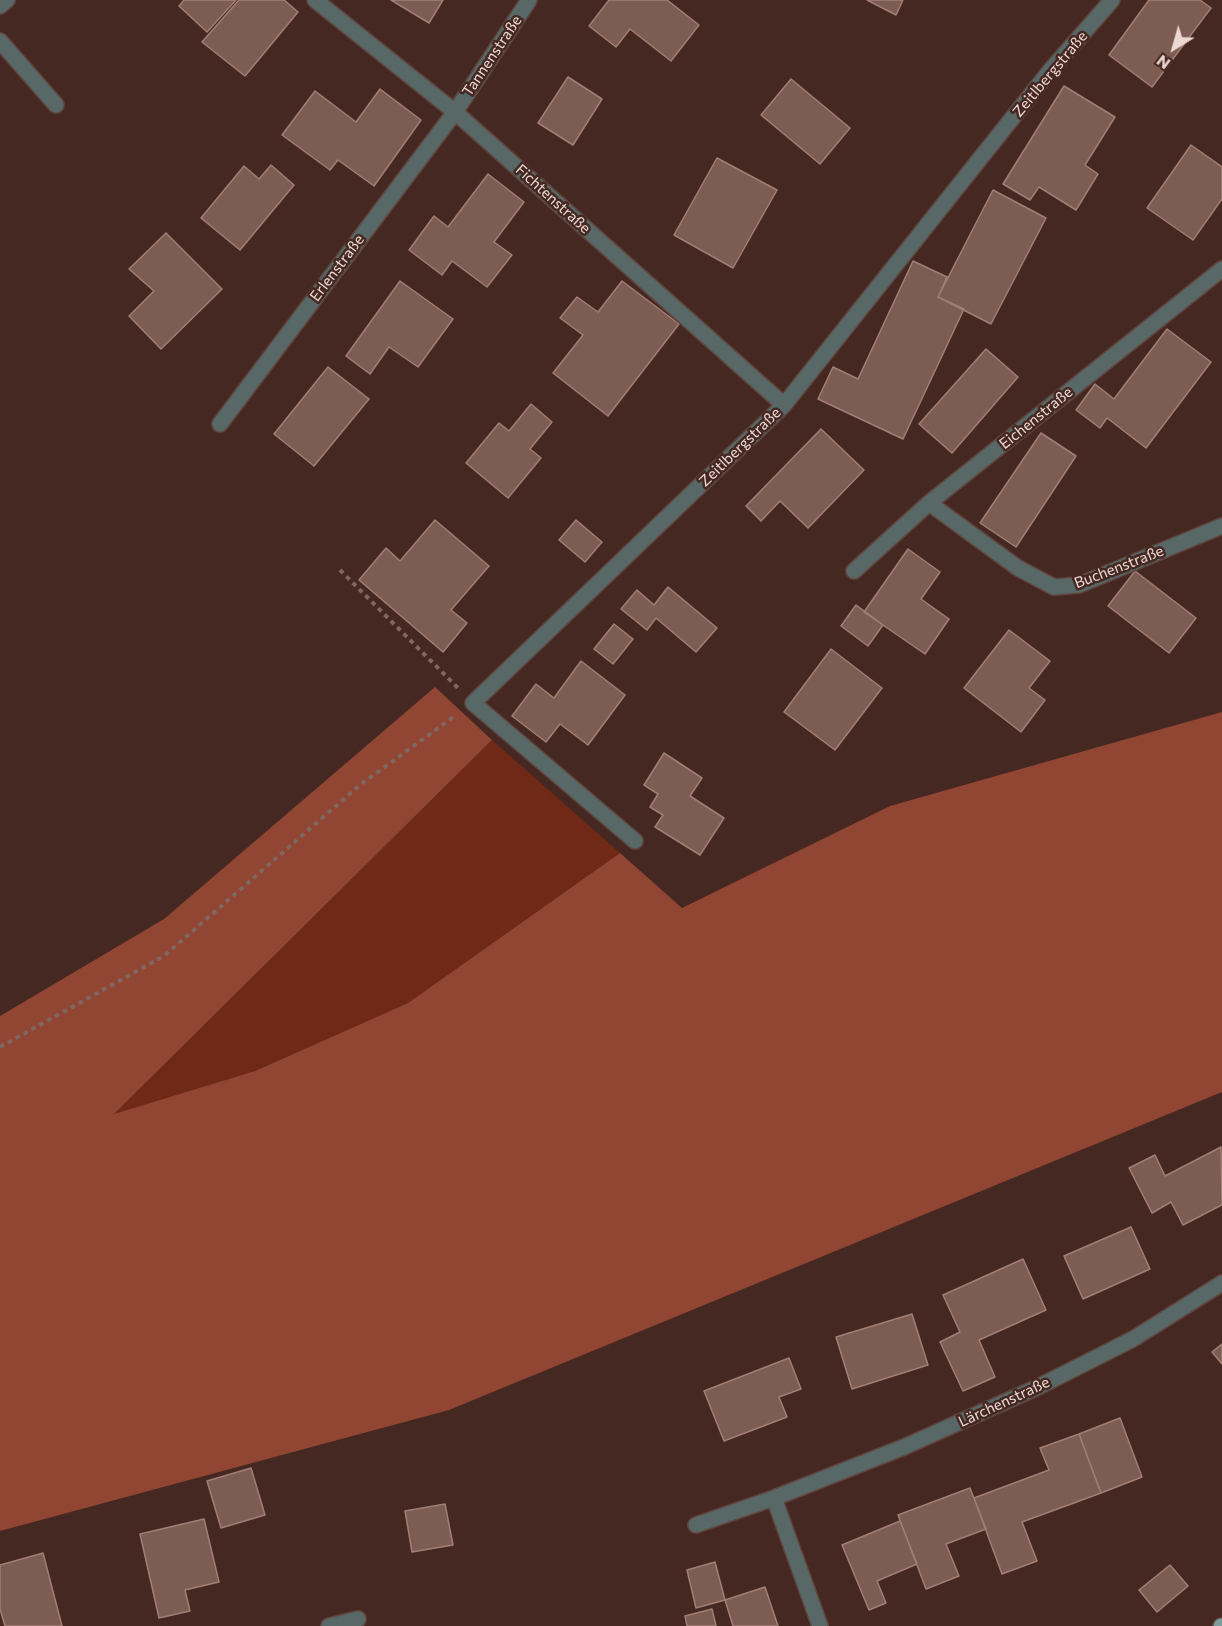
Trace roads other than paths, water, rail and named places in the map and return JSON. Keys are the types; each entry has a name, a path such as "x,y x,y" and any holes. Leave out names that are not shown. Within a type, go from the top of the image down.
{"street":[{"path":"0,6 7,0"},
{"name":"Fichtenstraße","path":"315,0 455,112 784,405"},
{"name":"Tannenstraße","path":"455,112 529,0"},
{"name":"Zeitlbergstraße","path":"635,841 473,703 784,405 1049,72 1112,0"},
{"path":"0,41 56,105"},
{"name":"Erlenstraße","path":"220,424 455,112"},
{"name":"Eichenstraße","path":"854,572 929,503 1222,269"},
{"name":"Buchenstraße","path":"929,503 1018,568 1054,587 1079,585 1222,526"},
{"name":"Lärchenstraße","path":"696,1525 774,1498 904,1447 1038,1387 1133,1339 1222,1283"},
{"path":"774,1498 820,1626"},
{"path":"329,1626 358,1619"}]}
